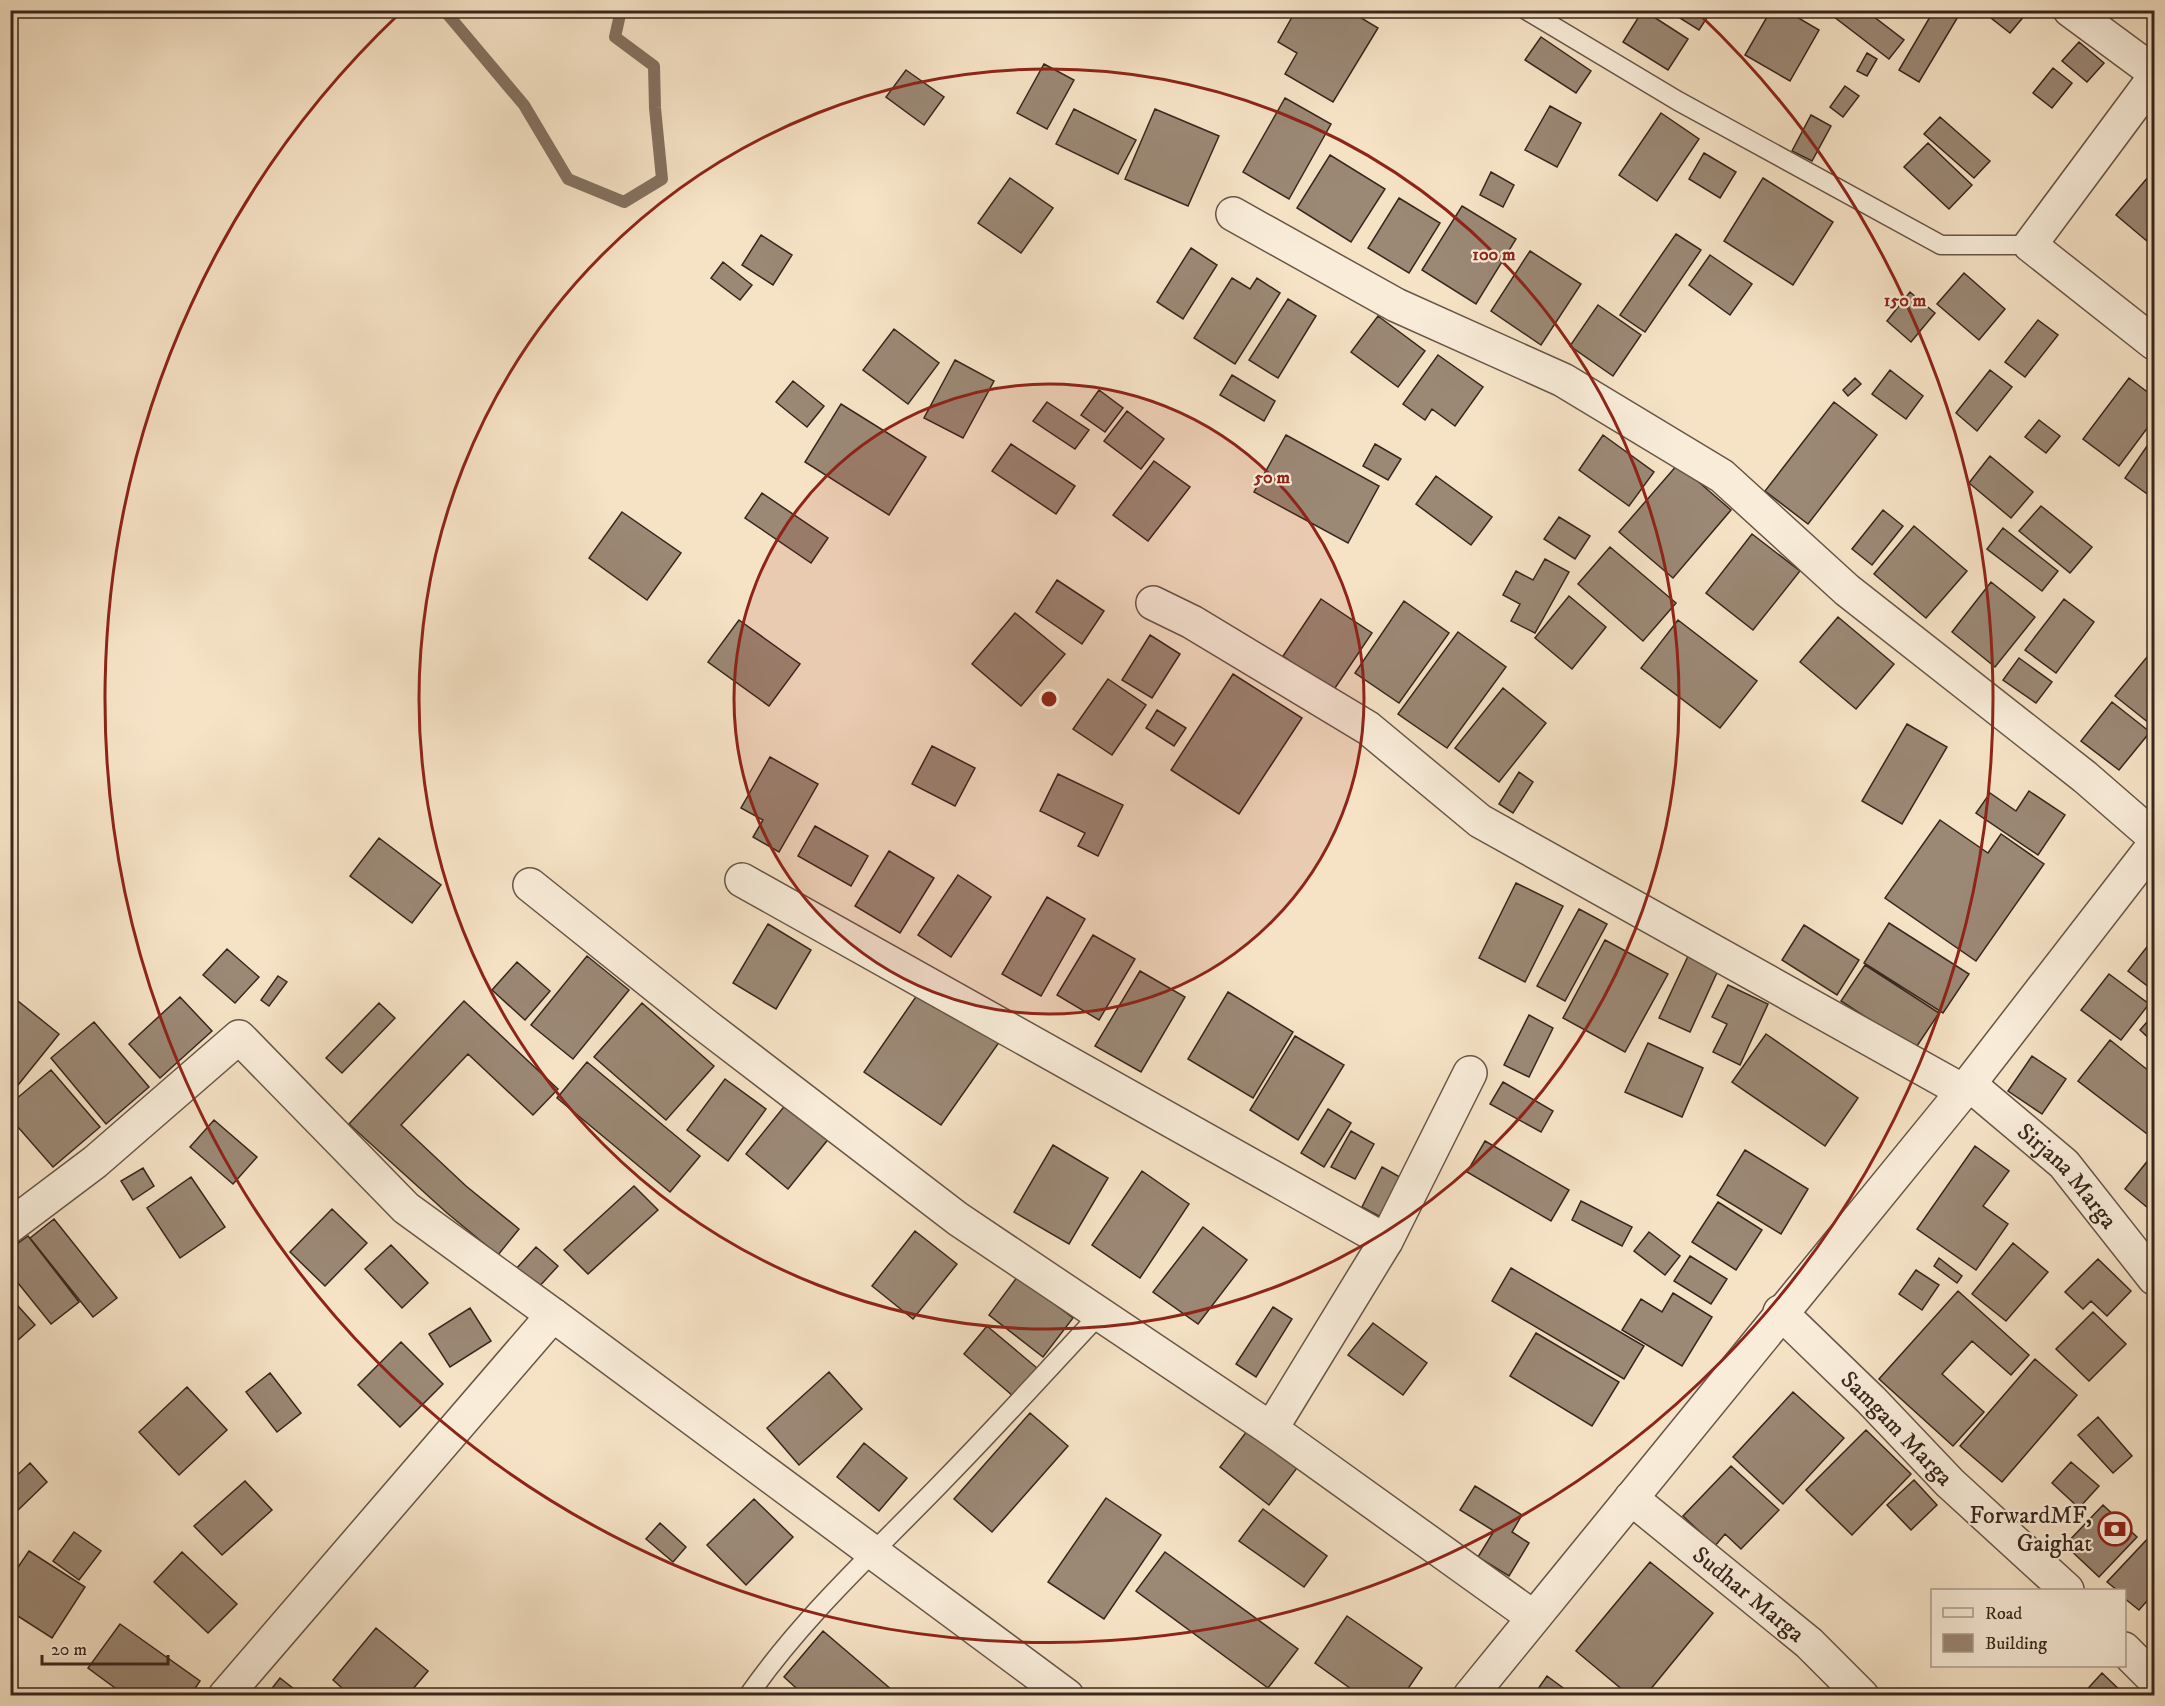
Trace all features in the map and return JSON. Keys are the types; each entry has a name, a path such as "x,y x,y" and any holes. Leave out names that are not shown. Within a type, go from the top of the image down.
{"street":[{"path":"2070,10 2154,72"},
{"path":"2154,78 2030,245 2154,343"},
{"path":"1233,214 1396,305 1563,380 1722,476 1847,590 2085,777 2154,837"},
{"name":"Sirjana Marga","path":"1153,603 1192,622 1368,728 1480,821 1966,1088 2064,1164 2154,1278"},
{"path":"1470,1695 1780,1312 1966,1088 2154,845"},
{"path":"742,880 1386,1241"},
{"path":"530,885 701,1022 958,1219 1271,1429 1533,1617"},
{"path":"10,1226 95,1162 239,1036 406,1208 1067,1695"},
{"path":"1271,1429 1386,1241 1470,1073"},
{"name":"Samgam Marga","path":"1780,1312 1871,1400 1950,1483 2066,1589"},
{"path":"225,1695 553,1316"},
{"name":"Sudhar Marga","path":"1631,1498 1809,1643 1862,1695"},
{"path":"2126,1650 2154,1679"}],"lane":[{"path":"1526,10 1678,101 1941,245 2030,245"},
{"path":"748,1695 773,1660 871,1551 947,1478 1100,1314"}],"building":[{"path":"1296,10 1348,10 1378,28 1333,102 1285,74 1297,53 1278,42"},
{"path":"1643,10 1688,39 1668,70 1623,42"},
{"path":"1667,10 1712,10 1699,30"},
{"path":"1771,10 1785,10 1819,30 1790,81 1745,55"},
{"path":"1825,10 1865,10 1904,40 1889,59"},
{"path":"1934,10 1962,10 1919,82 1899,70"},
{"path":"1996,10 2019,10 2025,15 2010,33 1991,18"},
{"path":"1541,37 1591,71 1576,93 1525,60"},
{"path":"2079,42 2104,63 2087,82 2062,61"},
{"path":"1867,53 1877,59 1867,76 1857,71"},
{"path":"1044,64 1074,80 1047,129 1017,113"},
{"path":"2053,68 2072,83 2052,108 2033,93"},
{"path":"906,70 944,97 924,125 886,97"},
{"path":"1845,86 1859,96 1843,117 1830,107"},
{"path":"1285,98 1331,124 1289,199 1243,172"},
{"path":"1550,106 1581,123 1557,167 1525,150"},
{"path":"1074,109 1136,140 1118,174 1056,144"},
{"path":"1155,109 1219,136 1188,206 1125,179"},
{"path":"1661,113 1699,139 1657,201 1619,175"},
{"path":"1811,115 1831,126 1812,161 1792,151"},
{"path":"1940,117 1990,161 1974,178 1924,134"},
{"path":"1928,143 1972,185 1949,209 1904,167"},
{"path":"1704,153 1736,172 1720,198 1689,179"},
{"path":"1330,155 1385,189 1351,242 1297,208"},
{"path":"2154,170 2154,247 2116,215"},
{"path":"1491,172 1514,185 1503,207 1480,195"},
{"path":"1010,178 1053,208 1021,253 978,223"},
{"path":"1763,178 1833,222 1793,285 1724,241"},
{"path":"1399,198 1440,223 1409,273 1368,248"},
{"path":"1462,206 1516,239 1476,304 1422,270"},
{"path":"1676,234 1701,250 1645,332 1620,315"},
{"path":"761,235 792,255 773,285 742,265"},
{"path":"1191,248 1217,265 1183,319 1157,302"},
{"path":"1530,251 1581,284 1541,345 1491,311"},
{"path":"1710,255 1752,284 1730,315 1689,285"},
{"path":"723,262 752,285 740,300 711,278"},
{"path":"1964,273 2005,309 1979,340 1937,304"},
{"path":"1232,278 1250,289 1257,278 1280,293 1235,364 1194,338"},
{"path":"1910,292 1935,313 1911,342 1887,321"},
{"path":"1288,299 1316,316 1278,378 1249,360"},
{"path":"1598,305 1641,335 1613,376 1570,346"},
{"path":"1378,316 1425,351 1398,387 1351,352"},
{"path":"2038,320 2058,335 2025,377 2005,362"},
{"path":"894,329 939,363 908,404 863,370"},
{"path":"1438,355 1483,387 1455,426 1432,409 1425,420 1403,404"},
{"path":"955,360 994,381 963,438 924,418"},
{"path":"1890,370 1923,396 1906,419 1872,394"},
{"path":"1990,370 2012,387 1977,431 1956,413"},
{"path":"1232,375 1275,401 1264,421 1220,395"},
{"path":"1855,378 1861,384 1848,396 1843,390"},
{"path":"2129,378 2154,397 2154,419 2119,466 2083,439"},
{"path":"793,381 824,406 807,427 776,402"},
{"path":"1099,390 1123,408 1105,432 1081,415"},
{"path":"1047,402 1089,430 1075,449 1033,421"},
{"path":"1834,402 1877,435 1808,524 1765,491"},
{"path":"841,404 926,457 889,515 805,462"},
{"path":"1127,411 1164,439 1141,469 1104,441"},
{"path":"2039,420 2060,436 2046,453 2025,437"},
{"path":"1286,435 1379,486 1348,543 1254,492"},
{"path":"1603,435 1654,472 1629,506 1579,470"},
{"path":"2154,436 2154,489 2150,496 2125,478"},
{"path":"1011,444 1075,486 1056,514 992,471"},
{"path":"1375,444 1401,459 1388,480 1363,466"},
{"path":"1990,456 2033,492 2011,518 1969,483"},
{"path":"1154,461 1190,487 1148,541 1113,515"},
{"path":"1678,464 1731,510 1673,578 1619,532"},
{"path":"1436,476 1492,517 1471,545 1416,504"},
{"path":"762,493 828,538 811,563 745,518"},
{"path":"2041,506 2092,547 2070,573 2019,531"},
{"path":"1883,510 1903,526 1872,565 1852,549"},
{"path":"622,512 681,553 647,600 589,558"},
{"path":"1559,517 1590,536 1575,559 1544,539"},
{"path":"1914,526 1967,571 1926,618 1874,574"},
{"path":"2003,528 2058,571 2042,591 1987,549"},
{"path":"1752,534 1800,571 1753,630 1706,593"},
{"path":"1610,547 1676,603 1643,641 1578,584"},
{"path":"1545,559 1569,572 1535,633 1511,621 1520,604 1503,595 1516,571 1533,580"},
{"path":"1057,580 1104,611 1082,644 1036,612"},
{"path":"1991,582 2035,617 1995,667 1952,632"},
{"path":"1569,596 1606,627 1572,669 1535,638"},
{"path":"1321,599 1372,633 1333,691 1283,656"},
{"path":"2064,599 2094,622 2056,673 2025,650"},
{"path":"1404,601 1449,633 1399,703 1355,673"},
{"path":"1015,613 1065,654 1021,706 972,664"},
{"path":"1838,617 1894,664 1856,709 1800,662"},
{"path":"739,620 800,664 769,706 708,662"},
{"path":"1678,620 1757,681 1720,728 1641,668"},
{"path":"1458,632 1506,667 1447,748 1398,714"},
{"path":"1150,635 1180,654 1152,698 1122,680"},
{"path":"2147,657 2154,663 2154,727 2115,696"},
{"path":"2019,658 2052,682 2036,703 2003,680"},
{"path":"1233,674 1302,718 1239,814 1171,770"},
{"path":"1108,679 1146,705 1112,755 1073,729"},
{"path":"1503,688 1546,723 1499,782 1455,748"},
{"path":"2112,702 2150,732 2119,770 2081,741"},
{"path":"1157,710 1186,728 1174,746 1146,728"},
{"path":"1907,724 1947,747 1902,824 1862,801"},
{"path":"932,746 975,768 955,806 912,784"},
{"path":"770,757 818,784 779,852 753,837 763,820 741,808"},
{"path":"1519,772 1533,782 1513,813 1499,804"},
{"path":"1058,774 1123,805 1098,856 1078,846 1085,833 1040,811"},
{"path":"2029,791 2065,815 2038,855 1976,813 1990,793 2016,811"},
{"path":"1940,820 1988,853 2001,834 2044,864 1976,961 1885,898"},
{"path":"815,826 868,856 851,886 798,856"},
{"path":"379,838 441,885 412,923 350,876"},
{"path":"889,851 934,878 900,933 855,906"},
{"path":"958,875 991,897 951,957 918,935"},
{"path":"1516,883 1563,906 1525,982 1479,958"},
{"path":"1047,897 1085,919 1041,996 1002,974"},
{"path":"1579,909 1607,924 1565,1001 1537,986"},
{"path":"1889,923 1969,974 1943,1013 1864,963"},
{"path":"768,924 811,950 776,1009 733,983"},
{"path":"1804,925 1859,960 1837,995 1782,960"},
{"path":"1093,935 1135,959 1099,1020 1057,995"},
{"path":"2154,938 2154,991 2128,971"},
{"path":"1605,940 1668,974 1625,1052 1563,1018"},
{"path":"227,949 259,977 235,1003 203,975"},
{"path":"1690,952 1720,966 1690,1032 1659,1018"},
{"path":"587,956 629,990 573,1059 531,1025"},
{"path":"517,962 550,991 525,1020 492,990"},
{"path":"1865,965 1939,1013 1915,1049 1841,1001"},
{"path":"1140,971 1185,997 1141,1072 1095,1046"},
{"path":"2109,974 2149,1004 2121,1040 2081,1010"},
{"path":"278,976 287,982 269,1006 261,1000"},
{"path":"1728,985 1768,1004 1740,1065 1713,1052 1727,1024 1712,1017"},
{"path":"922,988 1000,1041 941,1125 864,1072"},
{"path":"1228,992 1293,1032 1253,1098 1188,1059"},
{"path":"13,997 59,1034 10,1095 10,1000"},
{"path":"180,997 212,1031 160,1078 129,1044"},
{"path":"464,1001 558,1089 533,1115 468,1054 401,1125 466,1186 519,1229 498,1255 447,1213 349,1124"},
{"path":"379,1003 395,1018 342,1073 326,1058"},
{"path":"642,1003 714,1066 666,1120 594,1057"},
{"path":"2154,1014 2154,1043 2140,1030"},
{"path":"1529,1015 1553,1028 1529,1077 1504,1065"},
{"path":"94,1022 149,1087 106,1124 51,1058"},
{"path":"1766,1034 1858,1098 1825,1146 1732,1082"},
{"path":"1295,1036 1344,1065 1298,1140 1250,1110"},
{"path":"2110,1040 2154,1075 2154,1132 2151,1137 2078,1081"},
{"path":"1648,1043 1703,1068 1682,1117 1625,1092"},
{"path":"2032,1056 2066,1079 2042,1114 2008,1091"},
{"path":"587,1062 700,1156 670,1192 557,1098"},
{"path":"51,1070 100,1127 53,1167 10,1118 10,1104"},
{"path":"725,1079 766,1109 728,1161 687,1130"},
{"path":"1503,1082 1553,1111 1541,1132 1490,1104"},
{"path":"787,1103 830,1137 788,1189 746,1154"},
{"path":"1328,1109 1351,1123 1324,1167 1301,1153"},
{"path":"214,1120 257,1157 233,1184 190,1147"},
{"path":"1351,1131 1374,1144 1355,1179 1331,1167"},
{"path":"1485,1141 1569,1190 1551,1221 1467,1172"},
{"path":"1053,1145 1108,1178 1069,1244 1014,1212"},
{"path":"1975,1146 2009,1171 1983,1206 2008,1224 1976,1270 1917,1229"},
{"path":"1745,1150 1808,1189 1781,1234 1717,1195"},
{"path":"2154,1153 2154,1213 2125,1189"},
{"path":"1382,1167 1407,1181 1386,1220 1362,1207"},
{"path":"143,1168 154,1186 133,1200 121,1181"},
{"path":"1142,1171 1189,1204 1140,1278 1092,1245"},
{"path":"191,1177 225,1227 180,1258 147,1208"},
{"path":"634,1186 658,1210 588,1274 564,1250"},
{"path":"1581,1201 1632,1227 1622,1246 1572,1220"},
{"path":"1718,1202 1762,1230 1736,1270 1692,1242"},
{"path":"332,1209 367,1243 325,1286 290,1252"},
{"path":"54,1219 117,1298 93,1317 30,1238"},
{"path":"1203,1227 1247,1260 1198,1324 1153,1292"},
{"path":"915,1231 957,1264 913,1319 872,1286"},
{"path":"1649,1232 1680,1256 1665,1275 1634,1251"},
{"path":"28,1236 79,1302 51,1324 10,1273 10,1249"},
{"path":"2013,1243 2048,1272 2006,1321 1972,1294"},
{"path":"391,1245 428,1283 402,1308 365,1269"},
{"path":"536,1247 558,1266 537,1289 515,1270"},
{"path":"1690,1256 1727,1279 1711,1304 1674,1281"},
{"path":"1939,1258 1962,1276 1957,1283 1934,1266"},
{"path":"2098,1259 2131,1291 2107,1316 2091,1301 2083,1309 2065,1292"},
{"path":"1511,1268 1644,1346 1624,1379 1492,1301"},
{"path":"1916,1270 1939,1285 1922,1310 1899,1294"},
{"path":"1018,1276 1073,1318 1043,1357 989,1315"},
{"path":"1958,1291 2029,1355 2011,1375 1972,1341 1942,1374 1984,1412 1953,1446 1879,1379"},
{"path":"1673,1293 1712,1317 1682,1366 1622,1330 1641,1299 1662,1312"},
{"path":"10,1297 35,1325 10,1347"},
{"path":"1273,1307 1292,1319 1256,1377 1236,1364"},
{"path":"470,1308 491,1341 450,1367 429,1334"},
{"path":"2093,1312 2126,1344 2089,1381 2056,1349"},
{"path":"1373,1323 1427,1363 1403,1395 1348,1355"},
{"path":"987,1326 1037,1368 1013,1396 964,1354"},
{"path":"1536,1333 1619,1382 1592,1426 1510,1376"},
{"path":"401,1342 443,1384 400,1427 358,1385"},
{"path":"2035,1359 2077,1395 2002,1482 1960,1446"},
{"path":"829,1372 862,1409 799,1465 767,1428"},
{"path":"270,1373 301,1413 277,1432 246,1392"},
{"path":"187,1387 227,1430 179,1475 139,1432"},
{"path":"1793,1392 1844,1438 1783,1504 1733,1457"},
{"path":"1030,1413 1068,1446 992,1532 954,1499"},
{"path":"2098,1417 2132,1456 2113,1473 2078,1435"},
{"path":"1866,1430 1911,1474 1852,1535 1806,1490"},
{"path":"1247,1431 1297,1468 1269,1505 1220,1467"},
{"path":"864,1443 907,1478 879,1511 837,1477"},
{"path":"2071,1462 2099,1486 2079,1508 2052,1483"},
{"path":"30,1463 47,1482 13,1515 10,1512 10,1482"},
{"path":"1731,1466 1779,1510 1741,1549 1725,1534 1715,1546 1683,1516"},
{"path":"1914,1480 1937,1505 1911,1530 1887,1505"},
{"path":"245,1481 272,1510 222,1555 194,1526"},
{"path":"1475,1486 1522,1515 1512,1532 1529,1543 1509,1576 1478,1557 1494,1531 1460,1510"},
{"path":"1106,1498 1161,1535 1104,1619 1048,1582"},
{"path":"754,1499 793,1537 746,1585 707,1545"},
{"path":"2103,1505 2137,1537 2099,1577 2065,1545"},
{"path":"1263,1509 1327,1556 1304,1587 1239,1541"},
{"path":"660,1523 686,1547 673,1562 646,1539"},
{"path":"74,1532 101,1551 79,1580 53,1561"},
{"path":"2154,1532 2154,1593 2139,1610 2126,1600 2126,1589 2116,1589 2107,1582"},
{"path":"29,1551 85,1587 52,1638 10,1611 10,1579"},
{"path":"182,1552 237,1604 208,1633 154,1582"},
{"path":"1165,1552 1298,1649 1268,1688 1136,1591"},
{"path":"1650,1562 1713,1613 1645,1696 1630,1696 1576,1651"},
{"path":"1347,1616 1422,1668 1403,1696 1361,1696 1315,1663"},
{"path":"120,1624 200,1681 190,1696 126,1696 88,1668"},
{"path":"376,1628 428,1671 407,1696 351,1696 333,1680"},
{"path":"823,1631 899,1696 805,1696 784,1677"},
{"path":"2102,1673 2126,1696 2081,1696"},
{"path":"1547,1676 1574,1696 1533,1696"},
{"path":"280,1678 303,1696 266,1696"}],"waterway":[{"path":"444,10 524,105 568,179 624,202 662,179 655,108 654,66 615,37 621,10"}],"place":[{"name":"ForwardMF, Gaighat","path":"2115,1529"}]}
